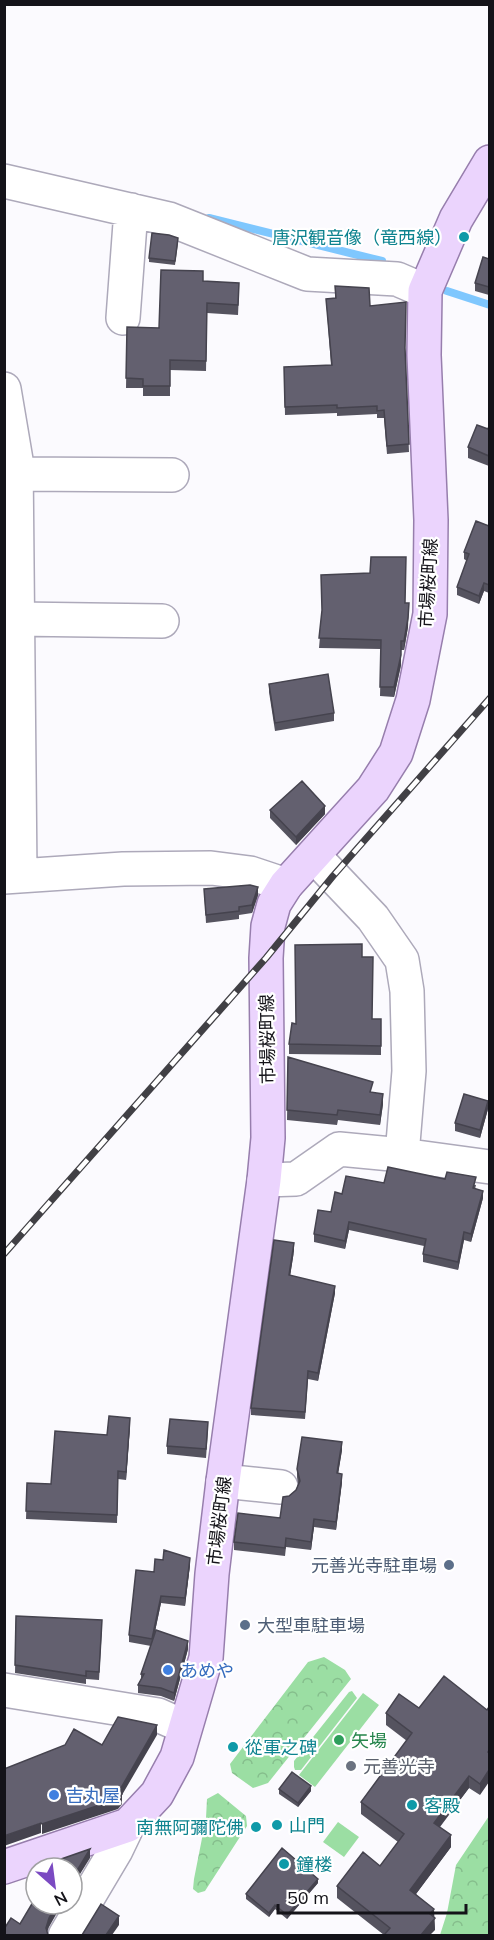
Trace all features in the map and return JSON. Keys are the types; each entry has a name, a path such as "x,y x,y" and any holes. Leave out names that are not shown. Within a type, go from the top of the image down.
{"main road":[{"name":"市場桜町線","path":"4,1867 128,1825 157,1794 177,1757 206,1658 212,1574 223,1481 268,1138 266,958 268,926 274,904 286,885 373,789 396,753 413,700 430,614 431,520 424,355 425,291 456,219 489,162"}],"street":[{"path":"4,181 169,219 307,274 397,279 425,291"},
{"path":"123,318 131,210"},
{"path":"4,389 13,437 16,474 17,619 12,877 123,869 211,868 250,873 286,885"},
{"path":"16,474 172,475"},
{"path":"17,619 162,621"},
{"path":"314,856 373,918 402,960 407,991 409,1071 402,1155"},
{"path":"264,1180 296,1179 339,1149 489,1167"},
{"path":"223,1481 280,1487"},
{"path":"4,1690 158,1714 185,1727"},
{"path":"64,1935 116,1850 128,1825"}],"green space":[{"path":"324,1657 345,1670 351,1679 268,1783 253,1788 232,1773 230,1764 308,1662"},
{"path":"352,1691 357,1698 301,1770 295,1770 294,1761"},
{"name":"矢場","path":"363,1693 379,1705 315,1787 299,1775"},
{"path":"218,1793 246,1816 247,1826 205,1891 198,1893 193,1889 206,1818 207,1799"},
{"path":"489,1816 489,1935 440,1935 447,1913 456,1865"},
{"path":"338,1822 359,1837 344,1857 323,1842"}],"building":[{"path":"152,233 178,238 175,261 149,258"},
{"path":"483,257 489,259 489,287 475,283"},
{"path":"161,270 203,271 203,281 239,283 238,305 207,303 206,361 170,360 170,386 143,386 143,379 126,378 127,327 159,328"},
{"path":"335,286 369,288 370,306 406,302 405,348 409,444 387,446 384,410 377,411 377,406 285,407 284,367 332,365 326,299 336,298"},
{"path":"477,425 488,429 489,426 489,456 468,447"},
{"path":"476,521 489,526 489,585 484,583 479,596 457,587 469,554 464,552"},
{"path":"371,557 406,557 405,603 409,603 408,618 404,641 401,641 401,655 394,687 380,687 381,640 319,638 322,610 321,575 370,573"},
{"path":"328,674 334,713 275,723 269,684"},
{"path":"302,781 325,806 296,837 270,810"},
{"path":"250,885 258,887 252,905 239,907 239,911 206,915 204,889"},
{"path":"362,944 362,957 373,957 372,1019 381,1019 381,1046 289,1044 292,1023 296,1024 295,945"},
{"path":"288,1057 373,1082 370,1092 383,1094 380,1115 338,1110 337,1115 287,1110"},
{"path":"464,1094 488,1101 480,1130 455,1123"},
{"path":"388,1167 445,1179 447,1172 476,1177 473,1188 483,1191 471,1234 464,1232 458,1262 423,1254 426,1239 349,1222 345,1241 314,1234 318,1210 331,1212 335,1192 342,1194 346,1176 384,1183"},
{"path":"274,1240 294,1243 289,1275 335,1286 318,1373 308,1371 305,1412 251,1408"},
{"path":"109,1416 130,1418 126,1472 118,1471 117,1515 26,1511 27,1483 51,1484 55,1431 107,1435"},
{"path":"170,1419 208,1422 206,1449 167,1446"},
{"path":"302,1437 342,1442 337,1473 342,1474 336,1522 314,1519 311,1542 286,1538 285,1548 234,1542 238,1513 280,1518 283,1497 289,1496 296,1490 300,1481 297,1469"},
{"path":"164,1550 190,1558 185,1598 161,1596 152,1639 129,1635 136,1570 154,1572 155,1559 163,1560"},
{"path":"16,1616 102,1620 99,1672 86,1671 86,1676 15,1665"},
{"name":"あめや","path":"156,1630 188,1641 174,1693 161,1688 138,1685 144,1674 141,1674"},
{"path":"444,1676 487,1710 489,1707 489,1770 480,1784 469,1776 434,1823 451,1835 410,1890 434,1909 430,1914 435,1918 421,1935 384,1935 390,1928 337,1886 363,1852 380,1866 404,1834 361,1802 412,1733 386,1713 399,1694 419,1708"},
{"path":"118,1717 157,1725 121,1788 122,1794 118,1799 4,1836 4,1769 65,1745 74,1729 102,1745"},
{"path":"292,1772 311,1786 298,1803 279,1789"},
{"path":"282,1848 318,1879 287,1915 275,1905 269,1913 246,1894"},
{"path":"90,1849 84,1859 84,1856 70,1856"},
{"path":"101,1904 119,1916 106,1935 82,1935"},
{"path":"25,1916 50,1916 46,1928 48,1935 4,1935 4,1929 11,1918 20,1924"}],"waterway":[{"path":"209,218 382,261"},
{"path":"447,291 490,305"}],"railway":[{"path":"4,1254 266,958 333,876 490,698"}],"place":[{"name":"唐沢観音像（竜西線）","path":"464,237"},
{"name":"元善光寺駐車場","path":"449,1565"},
{"name":"大型車駐車場","path":"245,1625"},
{"name":"あめや","path":"168,1670"},
{"name":"矢場","path":"339,1740"},
{"name":"從軍之碑","path":"233,1747"},
{"name":"元善光寺","path":"351,1766"},
{"name":"吉丸屋","path":"54,1795"},
{"name":"客殿","path":"412,1805"},
{"name":"山門","path":"277,1825"},
{"name":"南無阿彌陀佛","path":"256,1827"},
{"name":"鐘楼","path":"284,1864"}]}
